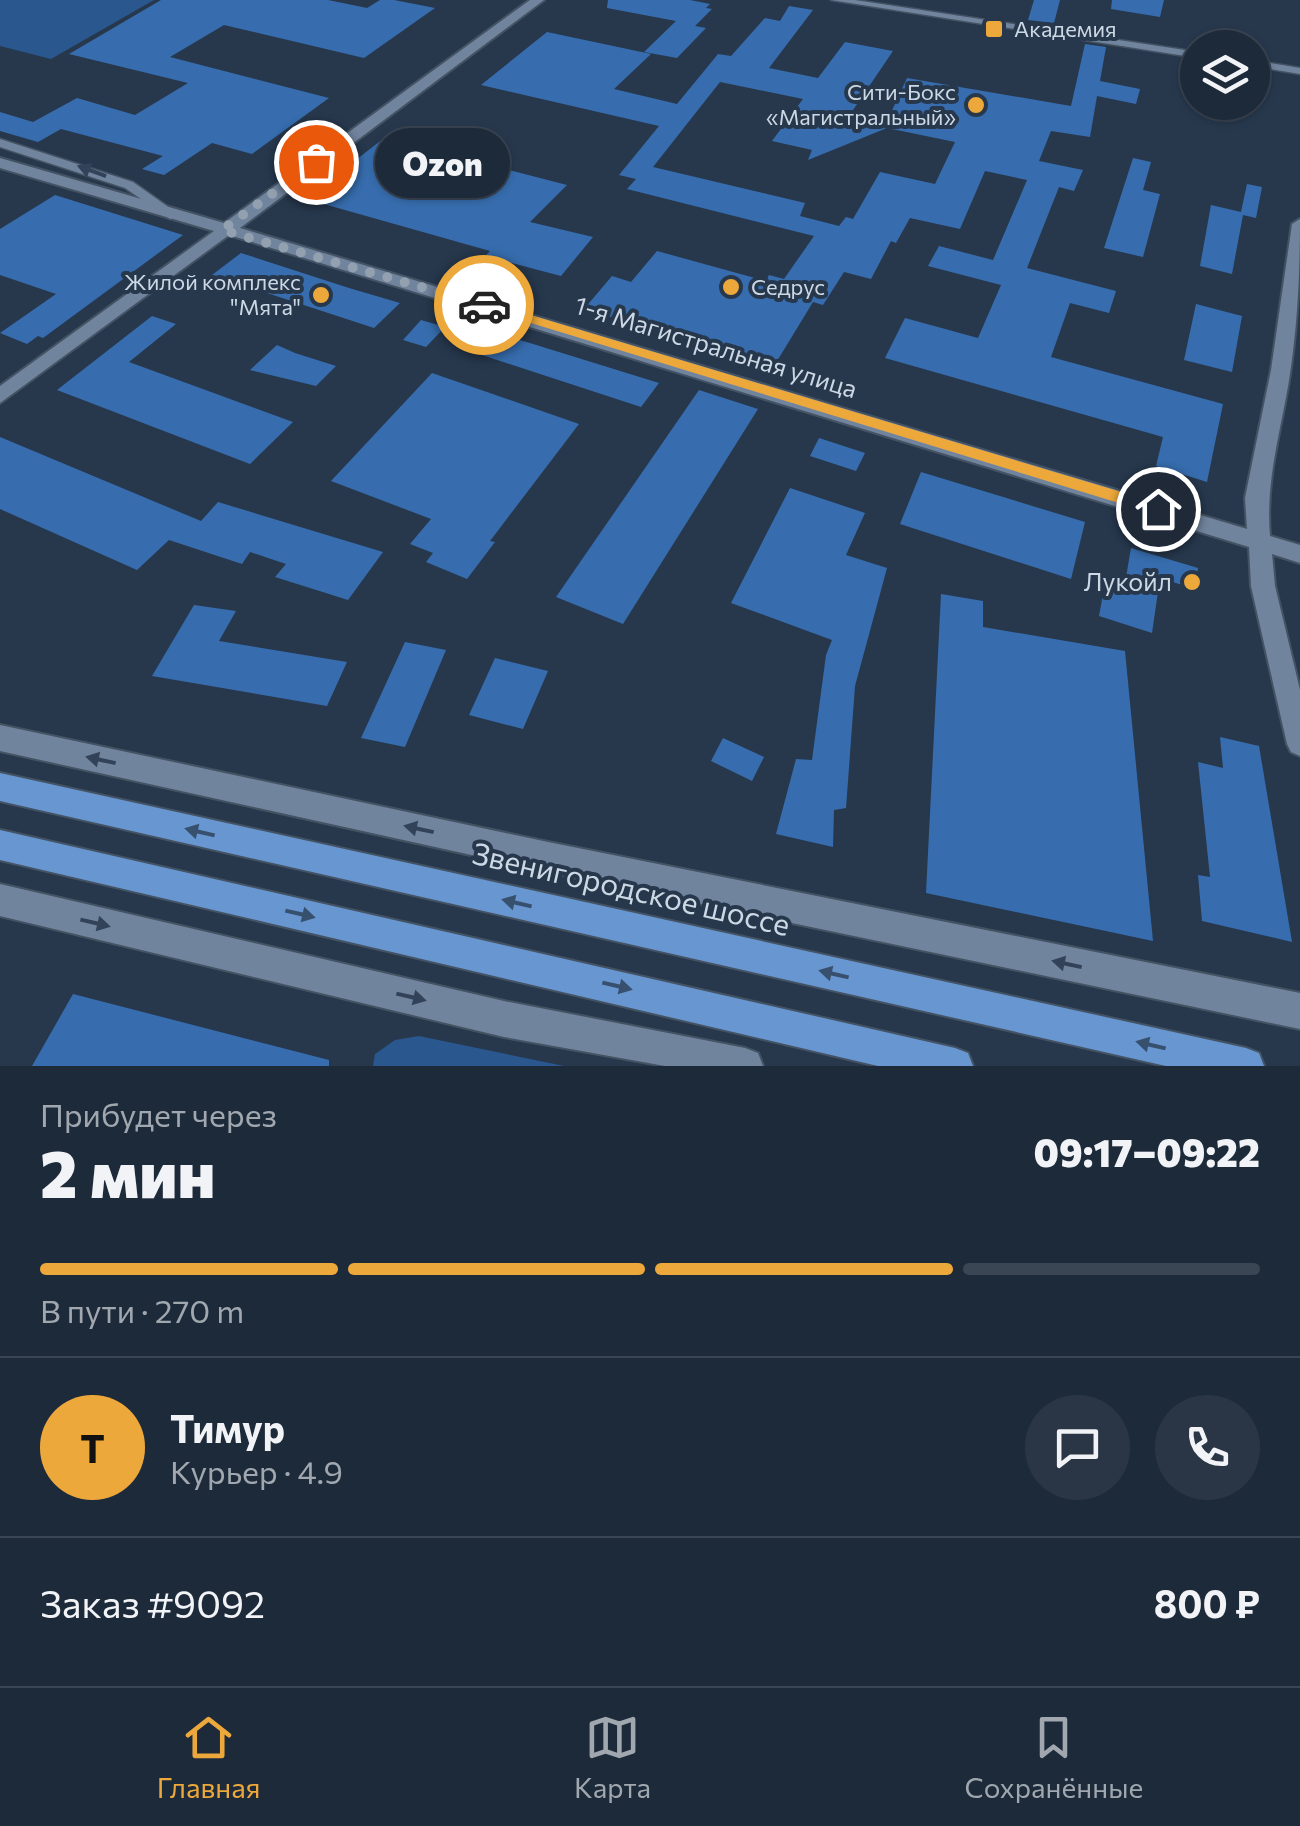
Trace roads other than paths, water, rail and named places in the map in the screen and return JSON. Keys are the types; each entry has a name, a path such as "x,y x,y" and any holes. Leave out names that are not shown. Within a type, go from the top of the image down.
{"main road":[{"path":"0,738 548,857 1300,1011"},
{"name":"Звенигородское шоссе","path":"0,787 1246,1066"},
{"path":"0,845 955,1066"},
{"path":"0,900 504,1019 744,1066"}],"street":[{"path":"0,396 538,0"},
{"path":"836,0 1180,52"},
{"path":"1270,67 1300,71"},
{"path":"0,143 129,185 176,216"},
{"name":"1-я Магистральная улица","path":"0,164 435,290 1300,554"},
{"path":"1300,224 1280,370 1256,498 1263,586 1300,744"}],"place":[{"name":"Академия","path":"994,29"},
{"name":"Сити-Бокс «Магистральный»","path":"976,105"},
{"name":"Ozon","path":"316,162"},
{"name":"Седрус","path":"731,287"},
{"name":"Жилой комплекс \"Мята\"","path":"321,295"},
{"name":"Лукойл","path":"1192,582"}]}
